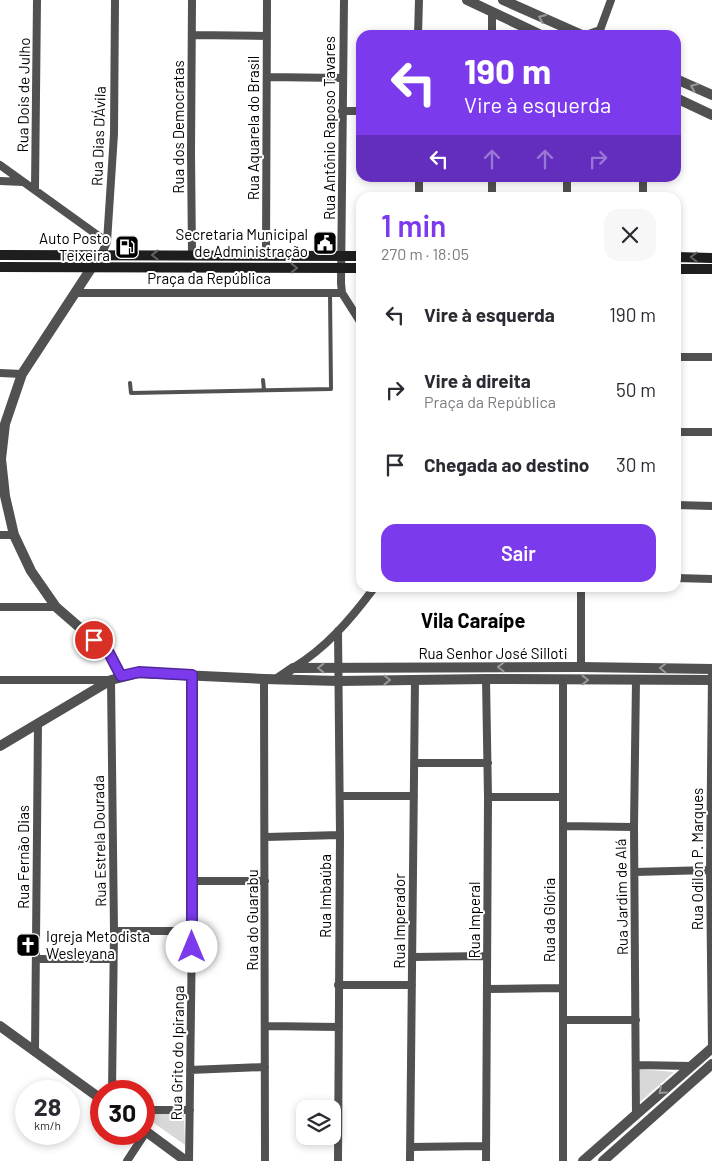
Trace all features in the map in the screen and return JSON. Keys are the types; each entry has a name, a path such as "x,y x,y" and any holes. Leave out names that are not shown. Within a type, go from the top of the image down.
{"main road":[{"path":"0,254 356,256"},
{"path":"681,257 712,258"},
{"path":"0,267 356,268"},
{"path":"681,269 712,269"}],"street":[{"name":"Rua Dois de Julho","path":"35,190 38,0"},
{"name":"Rua Dias D'Ávila","path":"92,268 102,255 107,242 114,134 115,0"},
{"name":"Rua dos Democratas","path":"192,0 192,255"},
{"name":"Rua Aquarela do Brasil","path":"266,255 267,0"},
{"name":"Rua Antônio Raposo Tavares","path":"342,268 344,0"},
{"path":"418,30 419,0"},
{"path":"467,0 530,30"},
{"path":"503,0 571,30"},
{"path":"601,30 611,0"},
{"path":"492,12 492,30"},
{"path":"192,35 267,36"},
{"path":"267,77 342,78"},
{"path":"681,81 712,95"},
{"path":"681,100 712,115"},
{"path":"342,112 356,112"},
{"path":"0,165 107,242"},
{"path":"0,181 23,182"},
{"path":"0,680 116,678 109,653 56,606 31,571 14,535 5,496 1,459 5,424 22,374 92,268"},
{"path":"342,268 342,294 356,315"},
{"name":"Praça da República","path":"75,293 342,294"},
{"path":"681,356 712,357"},
{"path":"0,373 22,374"},
{"path":"681,432 712,432"},
{"path":"681,505 712,506"},
{"path":"0,535 14,535"},
{"path":"681,578 712,579"},
{"path":"277,679 314,654 338,631 371,592"},
{"path":"581,592 581,667"},
{"path":"0,607 56,606"},
{"name":"Rua Imbaúba","path":"338,631 340,796 338,1161"},
{"name":"Rua Senhor José Silloti","path":"293,668 581,667 712,669"},
{"name":"Rua Odilon P. Marques","path":"712,669 710,870 712,1048"},
{"name":"Rua Senhor José Silloti","path":"0,746 116,678 139,672 339,681 486,679 712,680"},
{"name":"Rua Grito do Ipiranga","path":"187,1161 190,1110 192,931 192,675"},
{"name":"Rua Estrela Dourada","path":"112,1080 116,678"},
{"name":"Rua do Guarabu","path":"264,679 266,837 265,1161"},
{"name":"Rua Imperal","path":"486,679 488,763 486,1161"},
{"name":"Rua da Glória","path":"563,679 563,1161"},
{"name":"Rua Imperador","path":"410,1161 415,680"},
{"name":"Rua Jardim de Alá","path":"636,680 634,827 636,1114"},
{"name":"Rua Fernão Dias","path":"34,1052 38,723"},
{"path":"415,762 488,763"},
{"path":"340,796 414,796"},
{"path":"488,797 563,798"},
{"path":"563,826 634,827"},
{"path":"266,837 340,835"},
{"path":"635,872 710,870"},
{"path":"192,881 266,881"},
{"path":"114,931 192,931"},
{"path":"413,957 487,956"},
{"path":"36,959 113,959"},
{"path":"338,986 412,986"},
{"path":"487,989 562,988"},
{"path":"562,1020 636,1020"},
{"path":"0,1026 90,1091"},
{"path":"265,1026 339,1027"},
{"path":"583,1161 712,1048"},
{"path":"603,1161 712,1064"},
{"path":"636,1065 690,1066"},
{"path":"190,1070 265,1067"},
{"path":"155,1110 190,1110"},
{"path":"155,1138 187,1161"},
{"path":"127,1161 137,1145"},
{"path":"410,1147 486,1146"}],"lane":[{"path":"130,383 130,393 331,389 330,293"},
{"path":"263,380 264,390"}],"shaded area":[{"path":"640,1069 674,1072 640,1102"},
{"path":"155,1114 184,1114 185,1145 155,1124"}],"place":[{"name":"Secretaria Municipal de Administração","path":"325,243"},
{"name":"Auto Posto Teixeira","path":"127,247"},
{"name":"Igreja Metodista Wesleyana","path":"28,945"}],"district":[{"name":"Vila Caraípe","path":"473,620"}],"route":[{"path":"94,640 109,653 121,676 139,672 192,675 192,947"}]}
